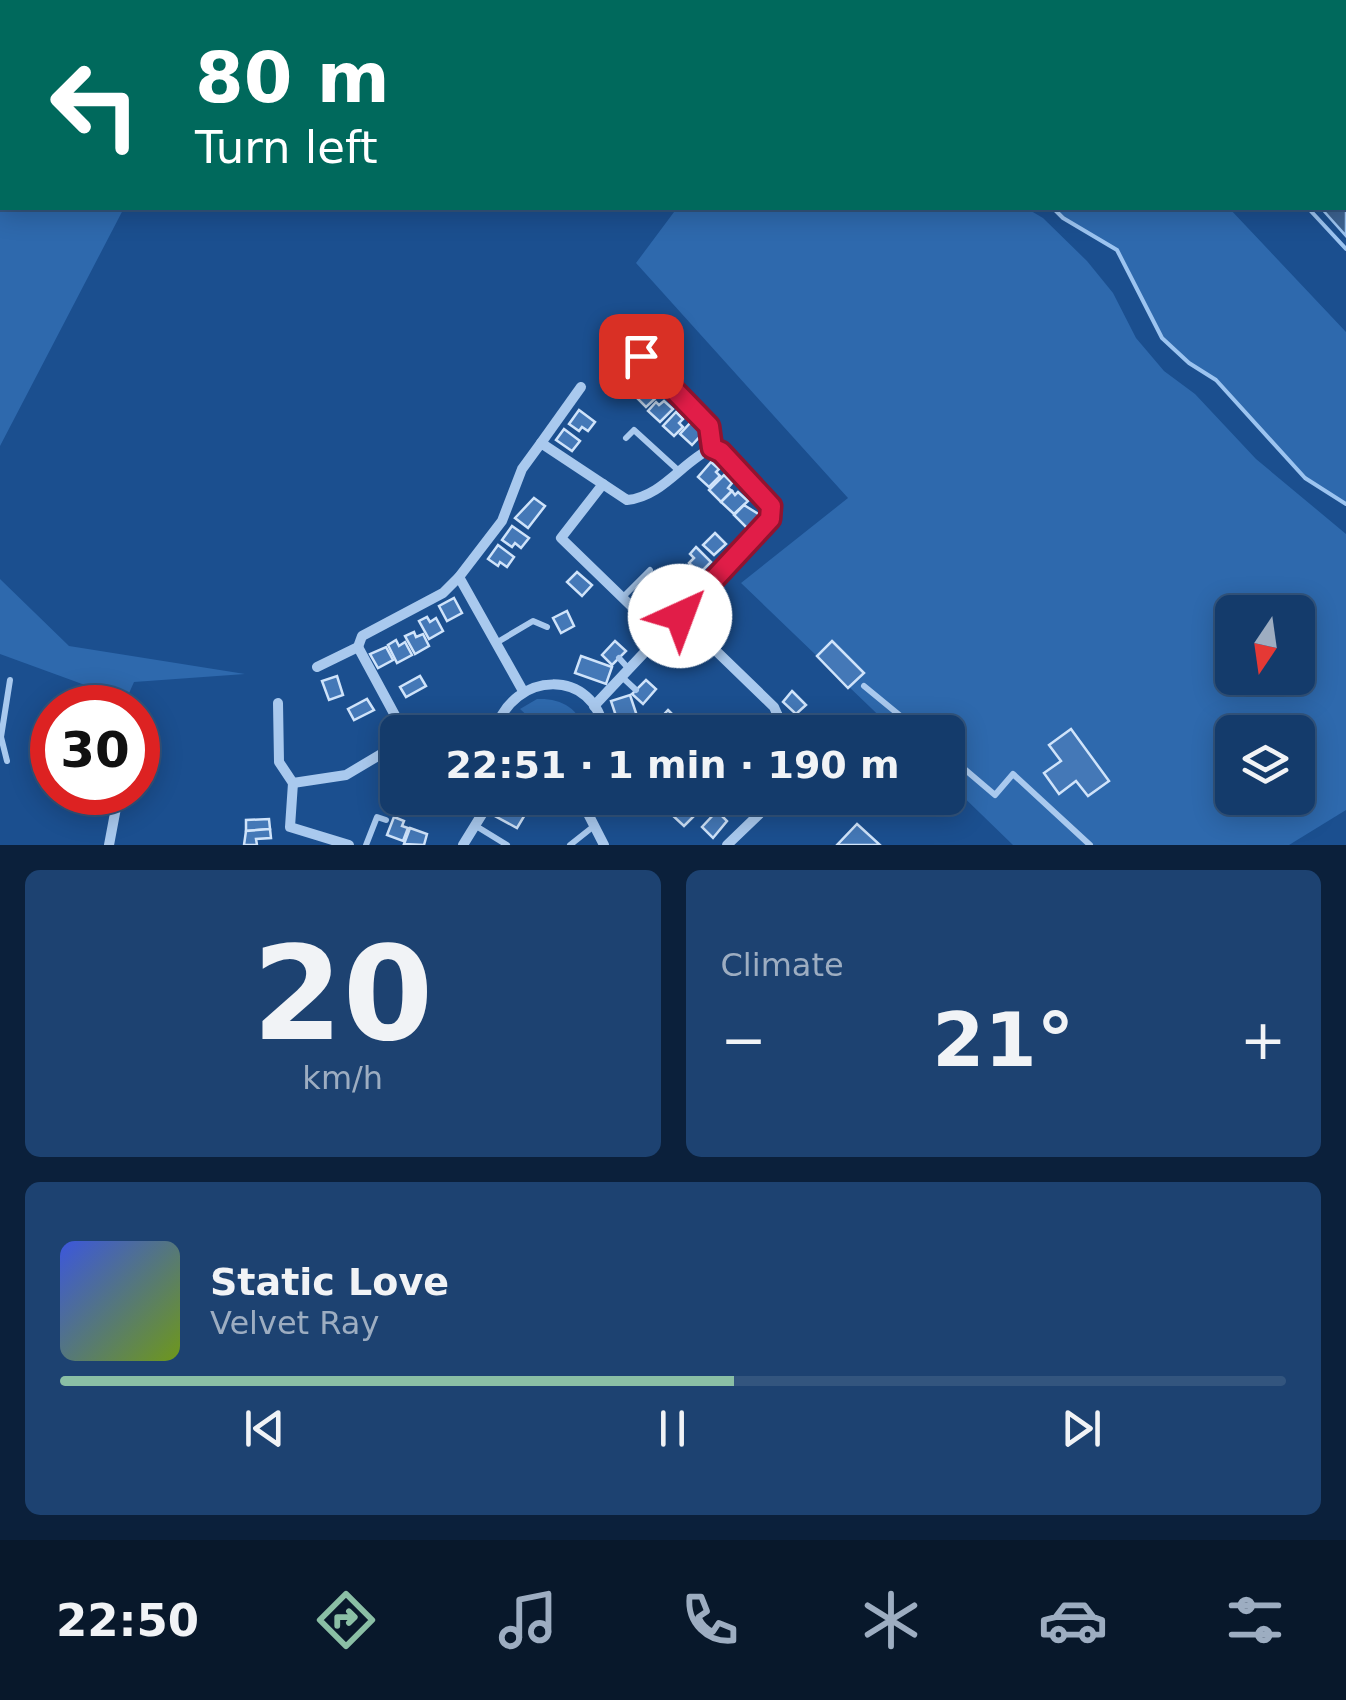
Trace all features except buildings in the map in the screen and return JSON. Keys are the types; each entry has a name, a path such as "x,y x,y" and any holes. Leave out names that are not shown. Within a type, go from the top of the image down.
{"street":[{"path":"641,356 709,426 712,448"},
{"path":"317,668 358,647 362,636 442,593 459,577 502,521 522,469 581,386"},
{"path":"542,443 628,500 638,499 712,448"},
{"path":"594,706 770,519 771,506 721,452 712,448"},
{"path":"603,484 562,538 662,635"},
{"path":"459,577 523,691"},
{"path":"680,616 774,707 778,715"},
{"path":"358,647 395,715"},
{"path":"502,715 508,702 523,691 554,684 569,688 594,706 597,715"},
{"path":"278,703 279,762 293,783 290,828 349,845"},
{"path":"293,783 346,775 380,755"},
{"path":"109,845 115,815"},
{"path":"463,845 481,815"},
{"path":"588,815 604,845"},
{"path":"727,845 758,815"}],"lane":[{"path":"626,438 634,430 681,472"},
{"path":"623,597 650,570"},
{"path":"496,643 534,622 547,627"},
{"path":"618,658 636,690"},
{"path":"7,761 1,737 10,680"},
{"path":"864,686 899,715"},
{"path":"965,770 995,795 1013,774 1090,845"},
{"path":"366,845 378,817 386,820"},
{"path":"475,825 507,845"},
{"path":"570,845 594,826"}],"shaded area":[{"path":"0,210 123,210 0,446"},
{"path":"676,210 1029,210 1043,218 1087,261 1113,293 1136,338 1164,371 1195,394 1256,459 1346,534 1346,810 1289,845 1013,845 965,798 965,715 878,715 741,583 848,498 636,263"},
{"path":"1055,210 1231,210 1346,332 1346,504 1305,478 1216,380 1189,363 1162,338 1117,250"},
{"path":"1323,210 1346,210 1346,236"},
{"path":"0,579 69,646 245,674 133,685 85,685 0,654"},
{"path":"537,699 554,700 577,715 527,715 520,709"}],"waterway":[{"path":"1055,210 1117,250 1162,338 1189,363 1216,380 1305,478 1346,504"},
{"path":"1310,210 1346,249"}],"route":[{"path":"641,356 709,426 712,448 721,452 771,506 770,519 680,616"}]}
